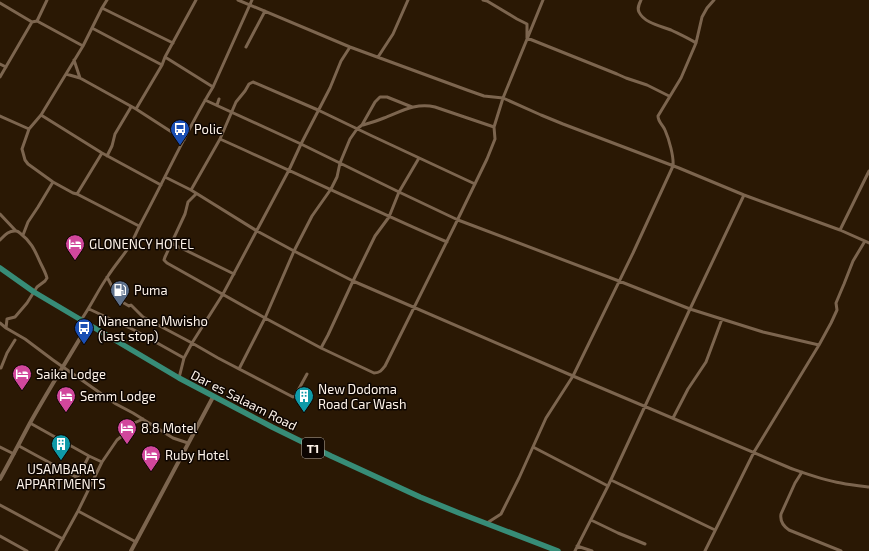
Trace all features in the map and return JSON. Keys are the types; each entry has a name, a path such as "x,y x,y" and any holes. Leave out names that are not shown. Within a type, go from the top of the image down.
{"highway":[{"name":"Dar es Salaam Road","path":"0,268 34,292 178,378 272,427 426,499 486,524 558,551"}],"street":[{"path":"36,21 47,0"},
{"path":"107,0 83,46 41,115 29,129 22,149 25,160 31,167 53,182 139,226"},
{"path":"136,109 162,65 165,56 196,0"},
{"path":"238,0 265,10 350,47 484,96 503,98 563,124 744,195 840,230 869,243"},
{"path":"81,320 107,277 128,248 150,207 213,87 252,0"},
{"path":"378,57 393,34 408,0"},
{"path":"486,0 527,24 527,38"},
{"path":"196,194 188,202 185,214 165,256 164,260 166,263 321,348 374,373 378,373 385,366 487,159 495,139 494,127 503,98 543,0"},
{"path":"641,0 639,11 646,20 696,43"},
{"path":"486,524 501,514 520,478 546,418 572,376 673,166 673,158 666,132 657,118 681,78 696,43 702,17 714,0"},
{"path":"0,3 32,22 36,21 83,46"},
{"path":"102,8 173,43"},
{"path":"246,47 265,10"},
{"path":"0,77 32,22"},
{"path":"92,28 162,65"},
{"path":"527,38 647,85 669,96"},
{"path":"178,378 184,358 224,294 289,170 330,88 341,61 350,47"},
{"path":"165,56 213,87"},
{"path":"74,60 80,78"},
{"path":"0,64 6,67"},
{"path":"66,74 80,78 136,109 184,140"},
{"path":"191,190 220,139 236,102 249,84 253,82 318,110 475,184"},
{"path":"239,369 312,216 331,189 337,177 340,163 350,139 362,125 372,107 380,97 387,97 412,107"},
{"path":"216,105 219,99"},
{"path":"205,100 301,144 458,220 690,309 763,332 819,345"},
{"path":"362,125 377,121 402,110 422,105 432,106 494,127"},
{"path":"107,156 112,146 115,134 131,107"},
{"path":"41,115 107,156 161,185"},
{"path":"0,116 29,129"},
{"path":"220,139 447,242"},
{"path":"77,194 102,153"},
{"path":"321,348 375,236 389,217 398,192 419,158"},
{"path":"840,230 869,171"},
{"path":"165,177 191,190 294,252 353,281 414,308 644,407 817,478 842,484 869,487"},
{"path":"23,235 28,222 53,182"},
{"path":"575,551 611,480 744,195"},
{"path":"0,214 16,231 23,235 36,250 47,278 37,287 27,303 15,317 7,319 6,328"},
{"path":"0,240 8,232 16,231"},
{"path":"705,551 754,452 819,345 837,310 836,303 852,264 865,241"},
{"path":"171,243 234,274"},
{"path":"107,277 117,300 131,306 143,317 294,397 307,374"},
{"path":"89,309 134,330 184,358"},
{"path":"673,418 688,388 706,362 722,319"},
{"path":"0,323 116,404 173,438 188,443"},
{"path":"0,479 30,423 88,325"},
{"path":"0,367 15,340"},
{"path":"131,551 213,397"},
{"path":"56,551 102,462 117,440 127,432 132,424 142,420"},
{"path":"30,423 102,462"},
{"path":"18,446 76,477 79,475 89,456"},
{"path":"0,447 14,454"},
{"path":"534,447 608,486"},
{"path":"802,472 793,487 782,512 782,522 789,530 841,551"},
{"path":"611,480 716,530"},
{"path":"0,505 63,539"},
{"path":"78,511 136,542"},
{"path":"591,520 645,544"},
{"path":"0,536 27,551"},
{"path":"577,546 592,551"}],"place":[{"name":"Polic","path":"180,146"},
{"name":"GLONENCY HOTEL","path":"75,261"},
{"name":"Puma","path":"120,307"},
{"name":"Nanenane Mwisho (last stop)","path":"84,345"},
{"name":"Saika Lodge","path":"22,391"},
{"name":"Semm Lodge","path":"66,413"},
{"name":"New Dodoma Road Car Wash","path":"304,413"},
{"name":"8.8 Motel","path":"127,445"},
{"name":"USAMBARA APPARTMENTS","path":"61,461"},
{"name":"Ruby Hotel","path":"151,472"}]}
